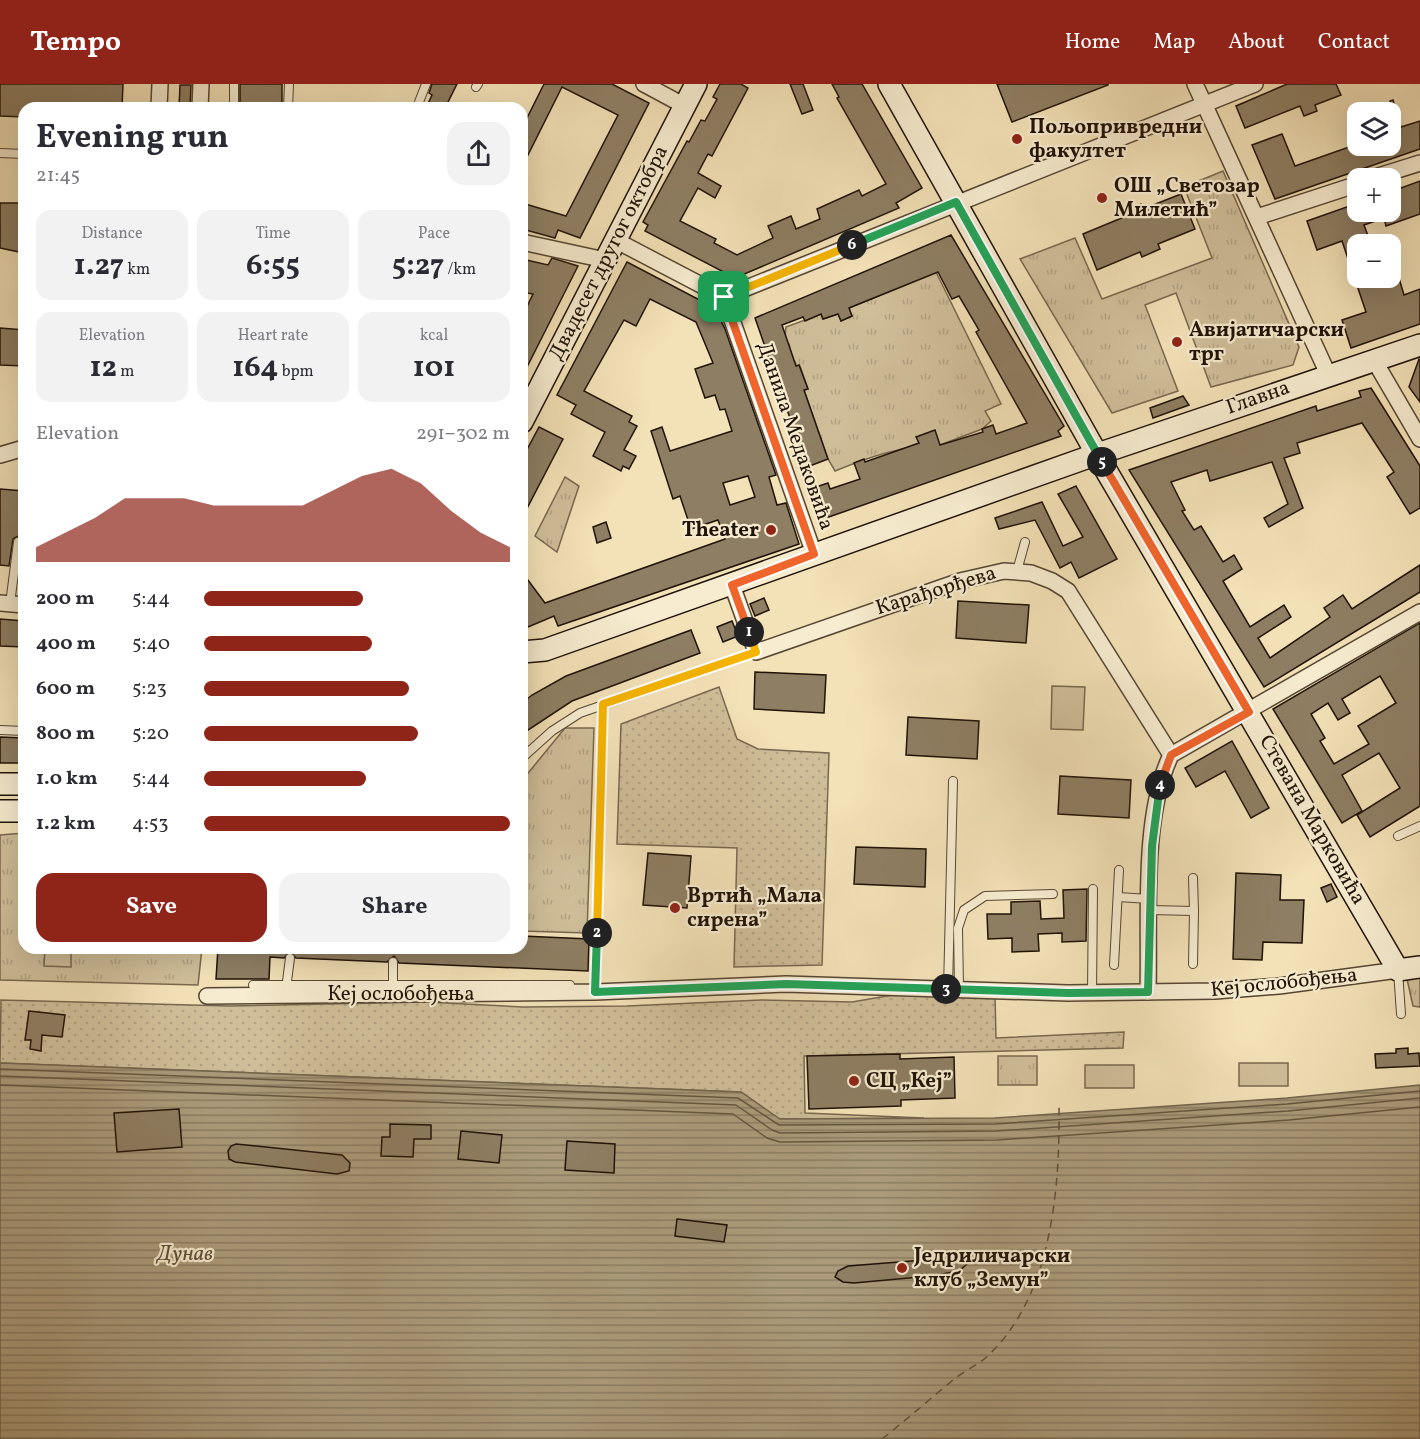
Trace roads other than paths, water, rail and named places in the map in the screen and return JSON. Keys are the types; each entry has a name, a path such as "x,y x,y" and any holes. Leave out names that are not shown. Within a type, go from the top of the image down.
{"main road":[{"name":"Двадесет другог октобра","path":"528,410 696,84"},
{"path":"528,652 545,651 1098,454 889,84"},
{"name":"Главна","path":"1098,454 1328,374 1420,345"},
{"name":"Стевана Марковића","path":"1098,454 1398,969"},
{"path":"528,664 545,651"},
{"path":"0,784 18,784"},
{"path":"0,811 18,812"},
{"name":"Кеј ослобођења","path":"1398,969 1420,966"}],"street":[{"path":"159,102 160,84"},
{"path":"200,102 201,84"},
{"path":"644,84 685,106"},
{"path":"1195,84 1328,374"},
{"path":"615,240 724,297 1255,84"},
{"path":"1401,169 1420,163"},
{"path":"1257,217 1347,187"},
{"path":"528,243 605,260"},
{"name":"Данила Медаковића","path":"724,297 814,554"},
{"path":"1374,360 1420,439"},
{"path":"0,455 18,450"},
{"name":"Карађорђева","path":"756,652 940,587 997,572 1017,571 1038,575 1068,591 1171,755"},
{"path":"732,585 756,652"},
{"path":"1148,992 1150,905 1158,793 1171,755 1420,612"},
{"name":"Кеј ослобођења","path":"207,996 286,991 595,989 786,984 1092,993 1215,991 1279,986 1398,969"}],"lane":[{"path":"234,84 234,102"},
{"path":"288,102 289,84"},
{"path":"419,102 426,84"},
{"path":"0,153 18,154"},
{"path":"11,604 18,542"},
{"path":"1017,571 1025,542"},
{"name":"Карађорђева","path":"528,753 568,720 603,704 756,652"},
{"path":"595,989 603,704"},
{"path":"0,730 18,731"},
{"path":"953,781 951,825 953,989"},
{"path":"1398,836 1420,826"},
{"path":"1114,965 1119,870"},
{"path":"1193,878 1193,964"},
{"path":"1092,993 1093,889"},
{"path":"953,989 958,928 960,918 968,905 985,896 1053,894"},
{"path":"1118,897 1150,905 1194,911"},
{"path":"254,985 286,991 290,958"},
{"path":"393,962 393,990"},
{"path":"1398,969 1401,1014"}],"water":[{"name":"Дунав","path":"0,1063 741,1092 780,1119 995,1118 1287,1098 1420,1085 1420,1439 0,1439"}],"place":[{"name":"Пољопривредни факултет","path":"1017,139"},
{"name":"ОШ „Светозар Милетић”","path":"1102,198"},
{"name":"Авијатичарски трг","path":"1177,342"},
{"name":"Theater","path":"771,530"},
{"name":"Вртић „Мала сирена”","path":"675,908"},
{"name":"СЦ „Кеј”","path":"854,1081"},
{"name":"Једриличарски клуб „Земун”","path":"902,1268"}]}
